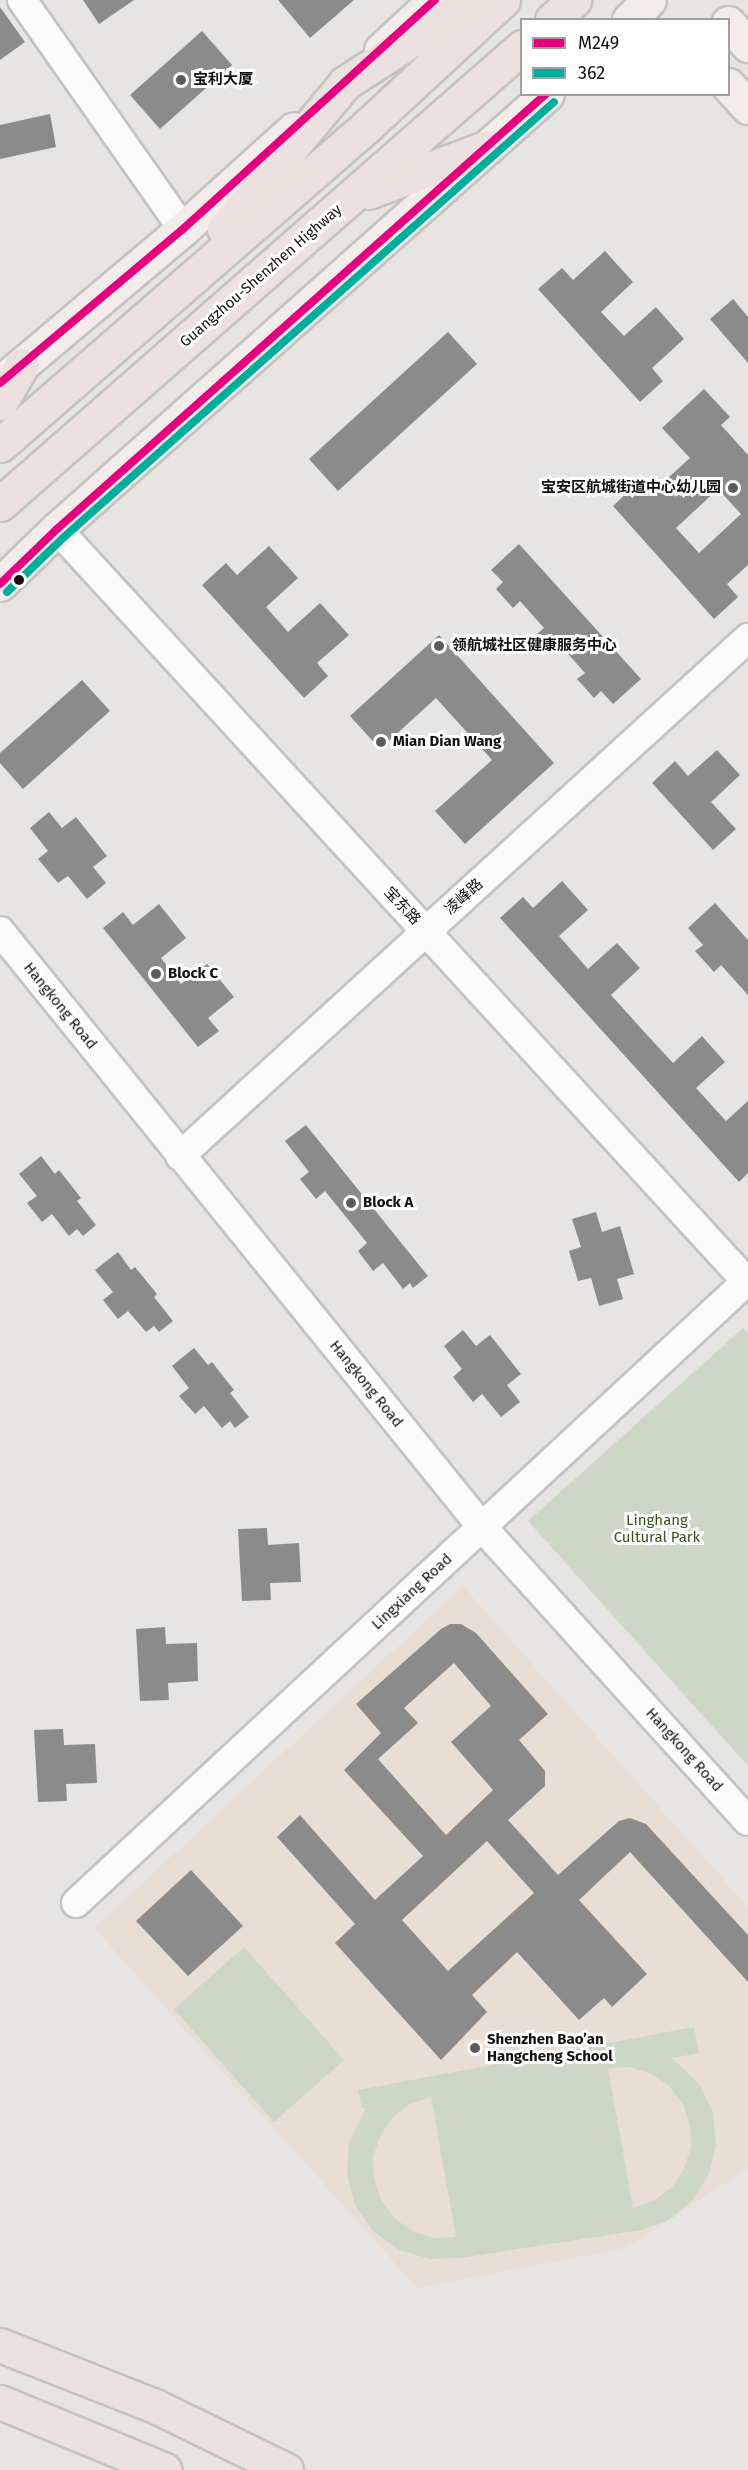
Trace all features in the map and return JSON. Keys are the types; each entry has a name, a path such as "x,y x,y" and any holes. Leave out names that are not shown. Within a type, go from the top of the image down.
{"highway":[{"path":"163,303 345,83 474,0"},
{"path":"0,446 368,125 503,0"},
{"path":"554,18 574,0"},
{"name":"Guangzhou-Shenzhen Highway","path":"0,504 520,49"},
{"path":"350,199 489,147"},
{"path":"0,403 11,374"},
{"path":"0,2345 155,2406 286,2470"},
{"path":"0,2402 165,2470"}],"main road":[{"path":"11,374 183,229 435,0"},
{"path":"631,18 649,0"},
{"path":"718,0 727,18"},
{"path":"730,23 748,45"},
{"path":"730,86 748,107"},
{"path":"0,584 57,529 545,96"}],"street":[{"path":"22,0 183,229"},
{"name":"宝东路","path":"57,529 748,1281"},
{"name":"凌峰路","path":"180,1156 748,638"},
{"name":"Hangkong Road","path":"0,932 483,1527 748,1821"},
{"name":"Lingxiang Road","path":"76,1903 748,1281"}],"shaded area":[{"name":"Shenzhen Bao’an Hangcheng School","path":"463,1586 748,1907 748,2168 636,2242 621,2249 417,2288 94,1928"}],"green space":[{"name":"Linghang Cultural Park","path":"743,1328 748,1334 748,1766 528,1521"},
{"path":"244,1947 344,2060 274,2122 174,2009"},
{"path":"694,2027 699,2053 672,2058 700,2085 713,2113 716,2144 709,2174 693,2200 669,2220 641,2230 460,2258 430,2259 399,2250 373,2231 355,2205 347,2174 349,2142 366,2108 362,2108 358,2090","holes":["630,2067 651,2074 669,2086 683,2104 690,2125 691,2147 684,2169 672,2187 654,2201 633,2208 608,2068","431,2097 456,2237 433,2238 412,2231 394,2218 381,2200 374,2179 373,2157 380,2136 393,2117 410,2104"]}],"building":[{"path":"83,0 134,0 99,24"},
{"path":"278,0 354,0 310,38"},
{"path":"0,7 25,42 0,60"},
{"name":"宝利大厦","path":"202,31 232,65 160,129 130,95"},
{"path":"50,114 56,147 0,159 0,125"},
{"path":"605,251 633,282 601,312 624,336 656,307 684,339 652,368 663,381 640,402 538,289 562,268 573,280"},
{"path":"733,299 748,317 748,363 710,319"},
{"path":"448,332 477,364 338,491 309,459"},
{"path":"704,389 730,417 721,425 748,455 748,565 727,584 738,597 714,619 613,506 636,484 648,496 690,458 662,428","holes":["718,489 741,514 699,553 676,528"]},
{"path":"519,544 641,679 613,704 601,691 594,698 577,679 585,673 561,646 554,653 537,634 544,628 520,601 513,608 496,589 503,582 491,570"},
{"path":"269,546 298,578 266,607 288,632 320,603 349,635 317,663 328,676 304,698 202,585 226,563 237,575"},
{"path":"439,635 554,763 465,844 435,811 492,760 436,698 380,749 350,716"},
{"path":"82,680 110,711 23,789 0,763 0,753"},
{"path":"717,750 740,775 711,802 736,829 713,850 652,783 675,761 688,776"},
{"path":"49,812 62,828 76,817 107,856 93,867 106,883 87,899 68,876 58,883 38,859 48,851 30,828"},
{"path":"562,881 588,910 559,936 588,969 617,943 640,968 611,995 673,1063 702,1036 725,1062 696,1088 726,1121 748,1101 748,1173 739,1182 500,918 523,897 533,908"},
{"path":"715,903 748,940 748,995 721,965 714,972 695,951 703,945 688,928"},
{"name":"Block C","path":"159,904 186,938 161,958 181,984 207,964 234,997 208,1018 219,1031 198,1047 103,928 123,912 133,925"},
{"name":"Block A","path":"306,1125 428,1276 413,1288 410,1283 403,1289 383,1263 373,1271 358,1251 367,1243 325,1191 316,1199 300,1179 309,1172 285,1141"},
{"path":"41,1156 55,1174 59,1170 81,1198 77,1201 96,1225 83,1236 77,1229 69,1236 52,1214 42,1222 27,1203 37,1196 19,1174"},
{"path":"596,1212 602,1232 620,1226 634,1274 617,1279 623,1299 599,1306 591,1278 578,1281 569,1251 581,1247 572,1219"},
{"path":"118,1252 131,1270 135,1267 157,1294 154,1297 173,1321 159,1332 154,1326 146,1332 128,1311 118,1319 103,1300 113,1292 95,1270"},
{"path":"463,1330 476,1346 490,1335 521,1374 507,1385 520,1402 501,1417 482,1394 473,1402 453,1377 462,1369 444,1346"},
{"path":"194,1348 208,1365 212,1362 234,1390 230,1393 249,1417 235,1428 230,1421 222,1428 204,1406 195,1414 179,1396 189,1388 172,1366"},
{"path":"267,1528 268,1545 299,1543 301,1582 270,1583 271,1600 242,1601 238,1529"},
{"path":"450,1624 461,1624 476,1633 548,1714 519,1740 545,1771 545,1786 508,1820 558,1875 619,1821 630,1818 646,1824 748,1935 748,1982 630,1852 579,1900 647,1974 612,2007 604,1998 579,2020 517,1952 472,1995 487,2012 441,2060 335,1943 355,1924 277,1837 300,1815 375,1900 423,1856 344,1770 381,1733 356,1704 441,1629","holes":["454,1663 491,1706 451,1742 493,1790 446,1835 378,1759 418,1723 404,1708","487,1841 534,1893 448,1971 402,1920"]},
{"path":"165,1627 166,1644 197,1643 198,1681 168,1683 169,1700 140,1701 136,1629"},
{"path":"63,1729 64,1745 95,1744 97,1783 66,1784 67,1801 38,1802 34,1730"},
{"path":"191,1870 243,1926 188,1976 136,1921"}],"transit line":[{"name":"M249","path":"0,383 183,229 435,0"},
{"name":"M249","path":"0,584 57,529 544,96"},
{"name":"362","path":"7,592 64,537 554,102"}],"place":[{"name":"宝利大厦","path":"181,80"},
{"name":"宝安区航城街道中心幼儿园","path":"733,488"},
{"name":"领航城社区健康服务中心","path":"439,646"},
{"name":"Mian Dian Wang","path":"381,742"},
{"name":"Block C","path":"156,974"},
{"name":"Block A","path":"351,1203"},
{"name":"Shenzhen Bao’an Hangcheng School","path":"475,2048"}]}
